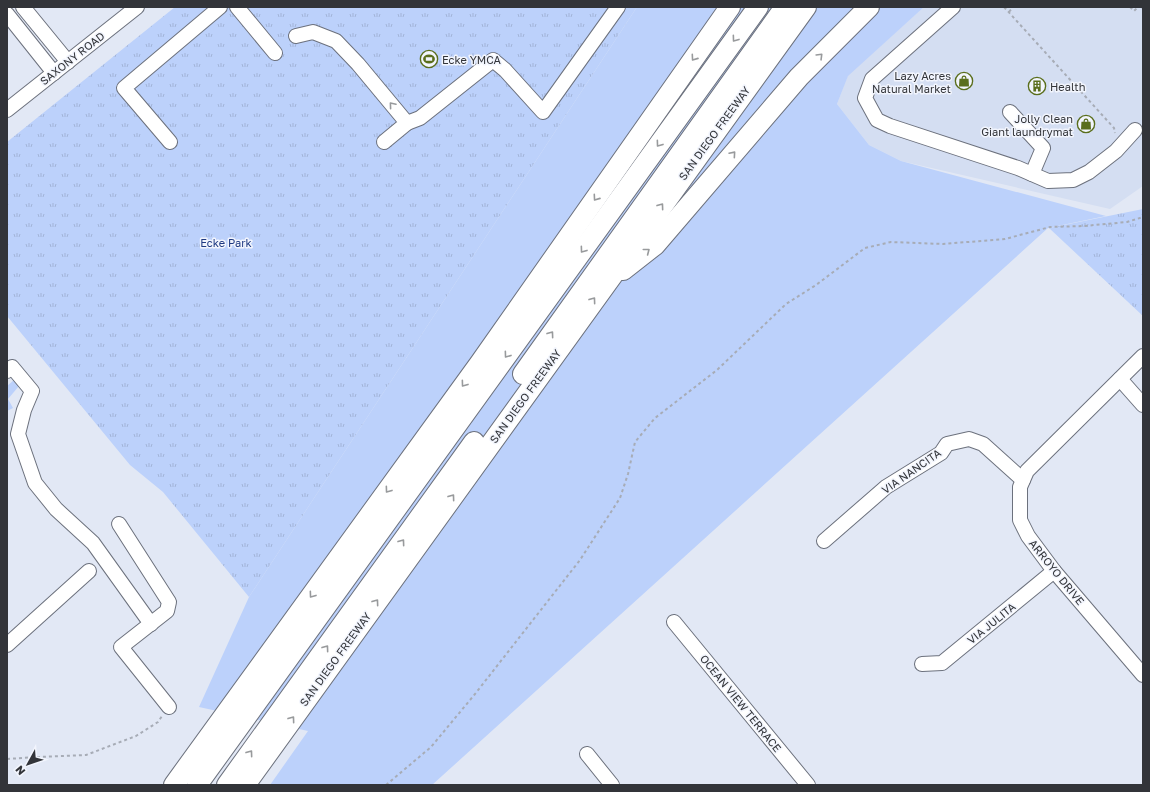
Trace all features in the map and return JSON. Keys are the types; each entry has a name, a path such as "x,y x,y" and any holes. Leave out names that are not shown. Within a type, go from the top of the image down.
{"highway":[{"path":"198,785 758,7"},
{"path":"228,785 785,7"},
{"name":"SAN DIEGO FREEWAY","path":"245,785 605,283 806,7"},
{"path":"605,283 655,245 799,77 869,7"},
{"path":"174,785 484,356 727,10"}],"street":[{"path":"23,7 68,62"},
{"name":"SAXONY ROAD","path":"7,110 137,7"},
{"path":"170,142 124,88 220,7"},
{"path":"237,7 275,53"},
{"path":"384,142 407,123 420,118 493,60 505,70 543,112 618,7"},
{"path":"953,7 872,79 865,98 877,120 890,126 1018,168 1048,181 1073,180 1089,172 1116,151 1135,130"},
{"path":"7,14 54,73"},
{"path":"296,36 313,32 336,41 358,64 407,123"},
{"path":"1010,112 1043,148 1032,174"},
{"name":"ARROYO DRIVE","path":"1143,356 1027,471 1020,488 1020,520 1028,536 1054,571 1143,675"},
{"path":"7,371 12,367 32,391 13,431 35,483 56,509 93,543 151,624"},
{"path":"1120,379 1143,405"},
{"name":"VIA NANCITA","path":"824,541 886,487 940,453 947,444 969,440 982,444 1023,480"},
{"path":"119,524 169,602 168,611 121,648 169,708"},
{"path":"8,642 89,571"},
{"name":"VIA JULITA","path":"922,664 942,663 1054,571"},
{"name":"OCEAN VIEW TERRACE","path":"674,622 808,785"},
{"path":"587,754 612,785"}],"path":[{"path":"1004,7 1114,128 1114,133 1126,140"},
{"path":"1008,12 1013,7"},
{"path":"1130,7 1134,11 1138,7"},
{"path":"386,785 431,747 475,694 580,560 620,498 628,474 635,442 655,418 717,370 786,304 816,285 865,248 885,243 943,244 1005,239 1050,227 1084,226 1127,222 1143,217"},
{"path":"7,759 86,755 136,736 158,722 169,708"}],"shaded area":[{"path":"924,7 1143,7 1143,186 1110,209 901,161 869,145 837,104 848,75"}],"green space":[{"name":"Ecke Park","path":"175,7 637,7 249,597 163,492 130,465 7,316 7,142"},
{"path":"637,7 924,7 848,76 837,104 869,145 901,161 1106,216 1048,228 432,785 270,785 308,731 199,707 249,597"},
{"path":"1143,209 1143,316 1049,228"},
{"path":"14,380 19,386 8,399 13,408 7,411 7,386"}],"place":[{"name":"Ecke YMCA","path":"429,59"},
{"name":"Lazy Acres Natural Market","path":"964,81"},
{"name":"Health","path":"1037,86"},
{"name":"Jolly Clean Giant laundrymat","path":"1086,124"}]}
